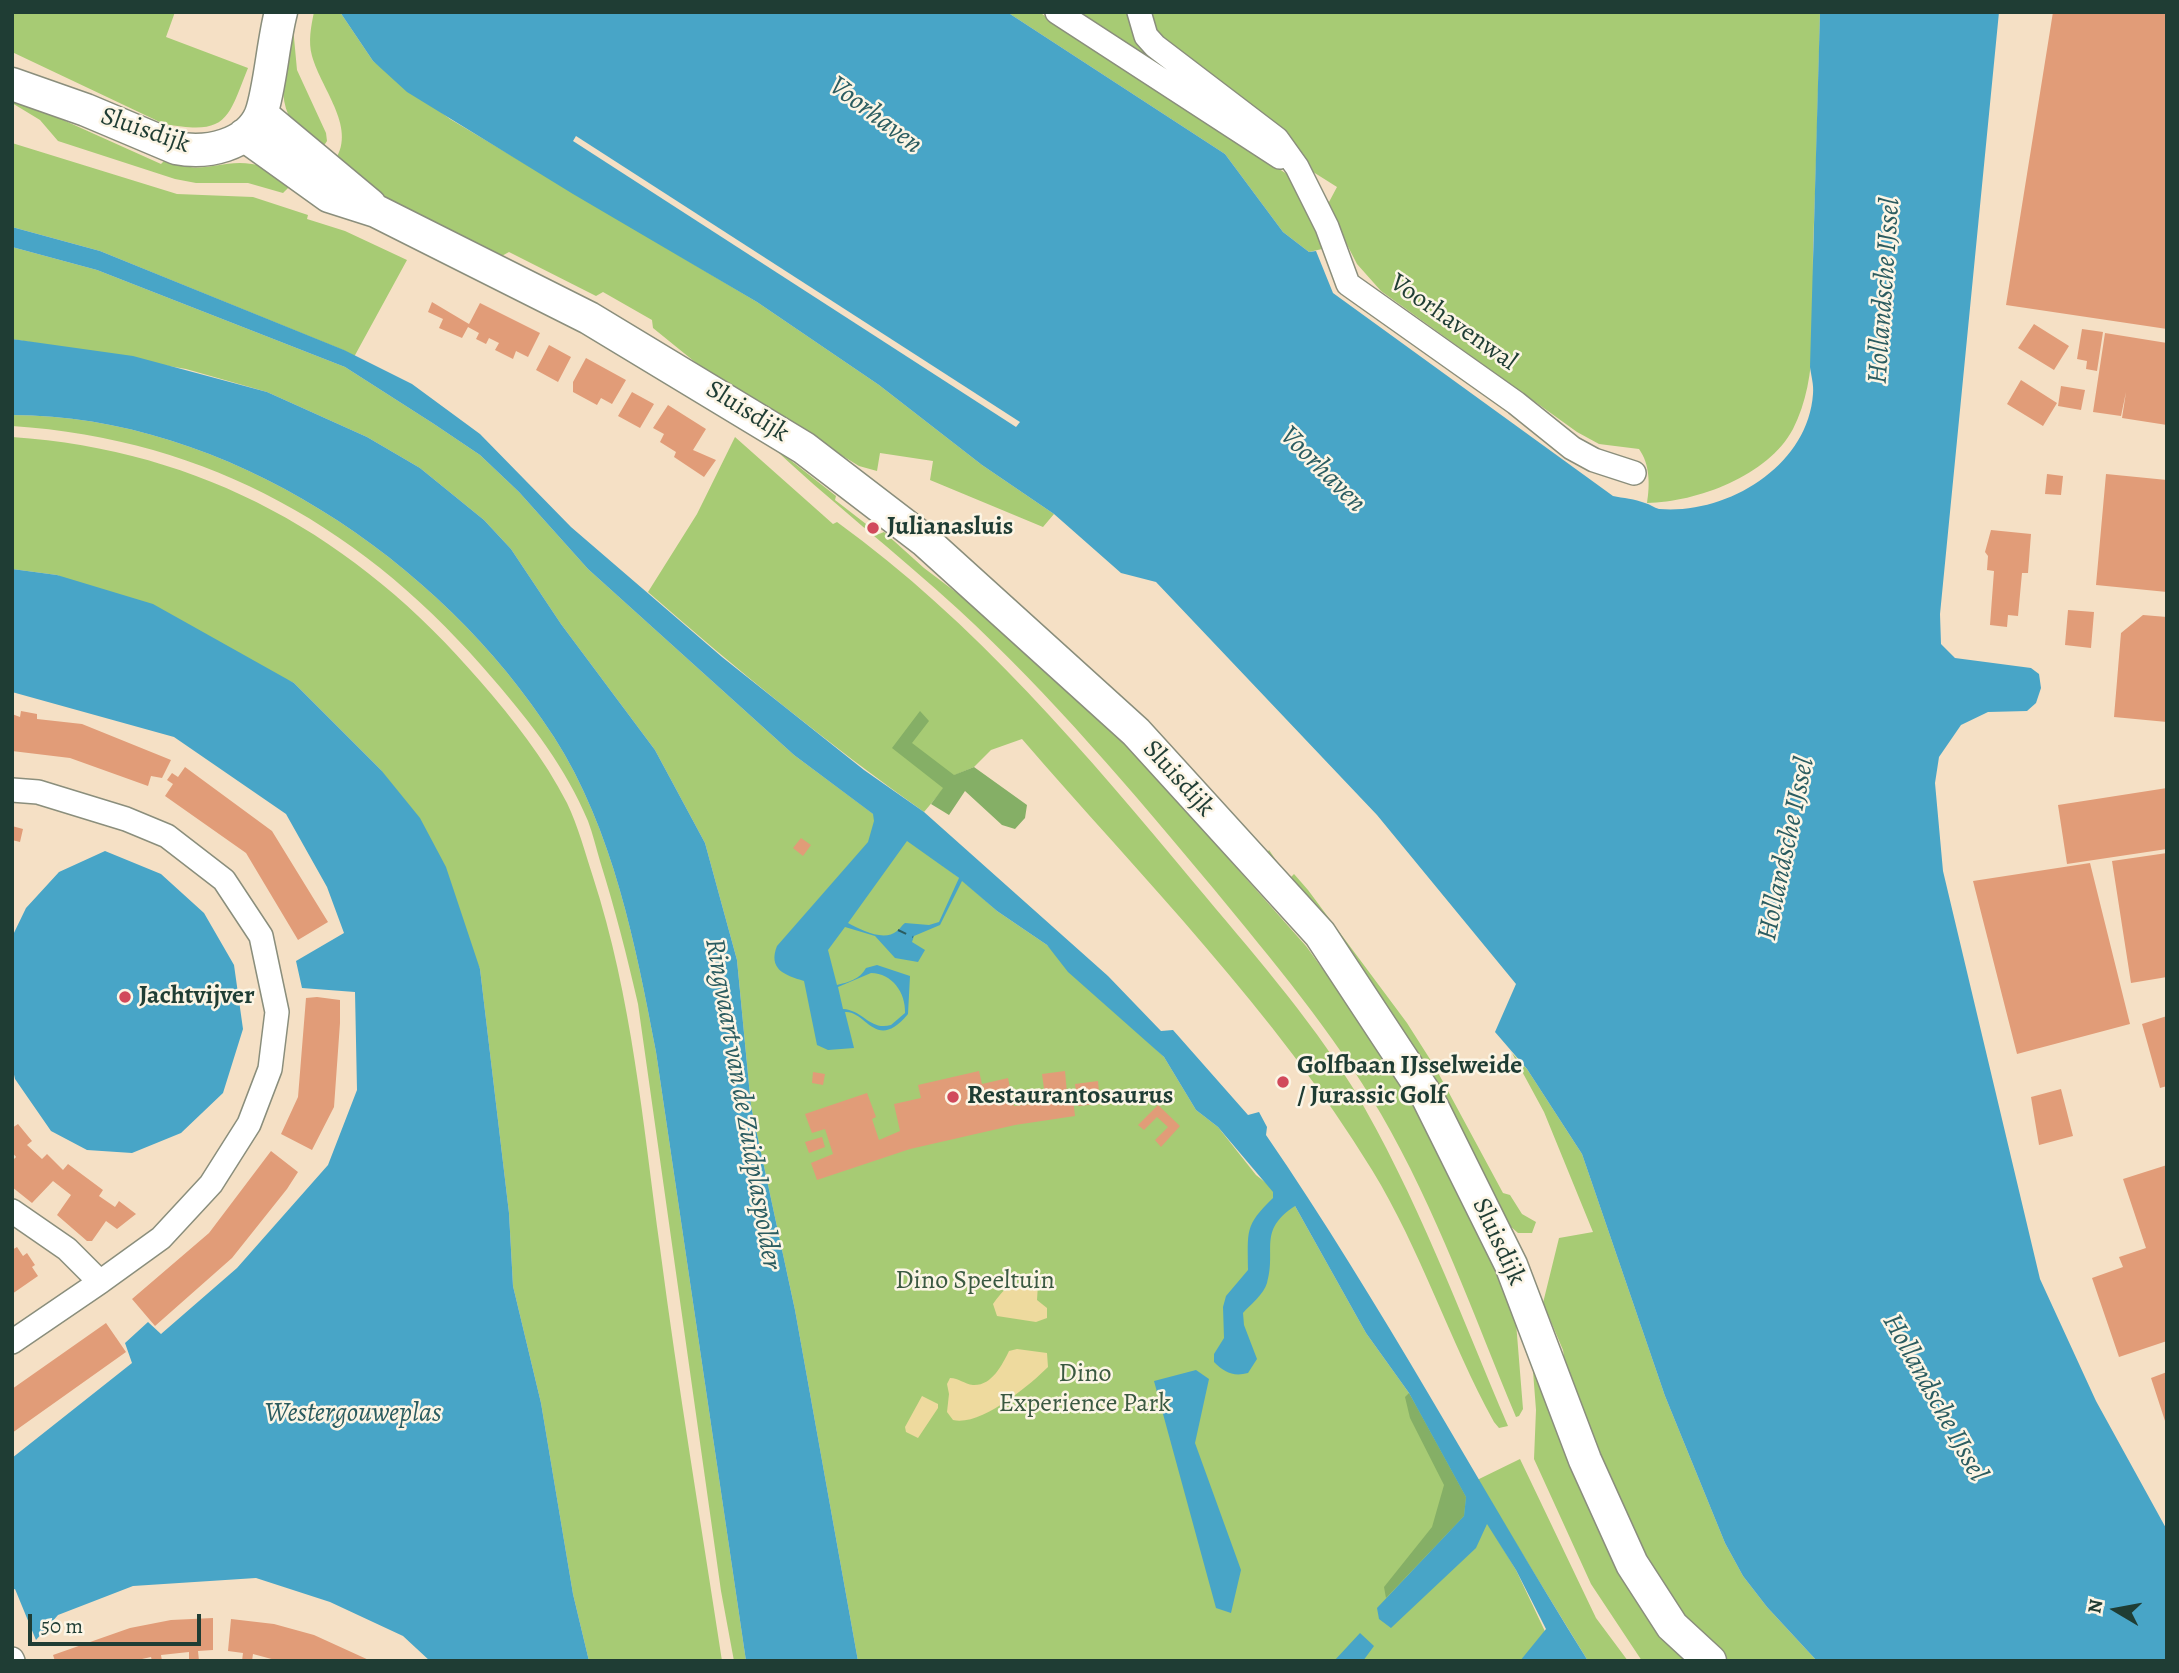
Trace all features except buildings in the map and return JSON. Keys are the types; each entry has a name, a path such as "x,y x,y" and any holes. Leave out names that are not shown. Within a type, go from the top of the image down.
{"street":[{"path":"252,124 281,12"},
{"path":"1056,12 1297,167"},
{"name":"Voorhavenwal","path":"1139,12 1146,36 1155,46 1277,139 1297,167 1327,227 1348,284 1516,403 1572,447 1594,460 1633,473"},
{"name":"Sluisdijk","path":"12,66 86,110"},
{"name":"Sluisdijk","path":"12,84 86,110 146,137 190,151 215,149 252,124 376,211 589,317 804,448 924,540 1136,732 1320,934 1428,1098 1511,1265 1585,1460 1632,1564 1672,1626 1710,1661"},
{"path":"12,790 38,792 136,823 167,836 224,880 261,936 277,1012 270,1069 253,1113 211,1184 161,1238 12,1342"},
{"path":"12,1211 67,1250 100,1282"}],"green space":[{"path":"12,12 175,12 166,37 248,68 235,101 222,120 201,127 164,124 12,52"},
{"path":"314,12 340,12 373,61 450,119 757,302 879,385 982,465 1054,514 1043,527 930,480 933,461 880,453 877,471 859,466 711,375 653,328 652,320 603,292 596,296 509,252 500,257 375,193 333,163 340,150 342,137 336,110 312,56 310,39"},
{"path":"1007,12 1039,12 1296,180 1317,225 1322,249 1309,252 1283,232 1225,154"},
{"path":"1071,12 1132,12 1268,140"},
{"path":"1150,12 1820,12 1811,365 1802,409 1782,446 1749,473 1709,492 1647,503 1648,475 1639,449 1599,444 1577,432 1381,291 1357,264 1323,198 1329,202 1337,187 1310,170 1294,142 1279,127 1165,42 1156,32"},
{"path":"293,27 297,70 326,133 327,141 323,147 300,131 286,108 283,95 284,67"},
{"path":"12,97 161,164 165,160 190,167 252,164 268,169 293,183 283,193 248,183 196,183 175,179 58,141 40,120 12,103"},
{"path":"12,143 177,194 253,197 308,215 307,219 345,231 407,260 354,357 343,350 100,251 12,227"},
{"name":"Dino Experience Park","path":"12,247 97,270 345,367 480,455 519,492 588,569 794,755 962,880 997,911 1047,945 1164,1057 1196,1110 1218,1127 1256,1175 1295,1206 1366,1333 1409,1393 1516,1570 1559,1661 858,1661 795,1310 751,1106 737,960 705,843 655,750 561,624 511,549 484,520 420,468 367,437 267,392 186,369 12,339"},
{"path":"12,415 92,422 171,440 247,470 321,510 389,557 452,612 507,672 554,737 575,773 607,849 620,889 640,971 656,1052 746,1661 734,1661 721,1591 638,1004 616,915 588,821 569,783 547,747 521,713 445,627 393,579 338,537 280,502 218,473 153,450 84,434 12,426"},
{"path":"12,437 82,445 148,460 212,482 272,510 328,544 382,584 432,630 504,710 558,786 575,821 593,877 618,968 627,1014 674,1351 722,1661 589,1661 573,1594 541,1403 513,1286 509,1213 480,969 381,770 294,683 57,575 12,569"},
{"path":"735,437 833,524 837,522 936,602 982,646 1113,787 1298,1009 1336,1061 1376,1128 1436,1254 1508,1426 1499,1428 1494,1422 1389,1200 1334,1112 1293,1055 1206,947 1022,739 991,750 974,767 955,775 924,812 783,706 648,592 697,514"},
{"path":"766,441 836,496 835,500 879,534 884,532 924,568 998,624 1139,758 1306,946 1360,1021 1424,1121 1465,1199 1515,1310 1523,1409 1519,1416 1516,1417 1453,1263 1401,1150 1343,1054 1301,997 1152,816 1026,676 959,610"},
{"path":"920,711 929,721 912,743 954,775 974,767 1027,805 1025,818 1015,829 1002,825 965,791 949,815 931,804 943,788 892,748"},
{"path":"1269,850 1289,879 1294,874 1308,890 1407,1023 1435,1067 1503,1193 1510,1195 1522,1214 1536,1222 1532,1233 1518,1233 1502,1219 1266,855"},
{"path":"1512,1053 1527,1069 1582,1154 1665,1396 1725,1543 1743,1576 1767,1607 1817,1661 1728,1661 1683,1621 1654,1582 1568,1385 1563,1350 1543,1303 1559,1238 1593,1232 1544,1112"},
{"path":"1532,1358 1694,1661 1642,1661 1591,1584 1534,1459 1536,1410"},
{"path":"1409,1393 1466,1497 1464,1516 1386,1598 1384,1587 1432,1527 1444,1485 1410,1418 1405,1397"},
{"path":"1520,1459 1596,1618 1628,1661 1588,1661 1477,1480"}],"sand":[{"path":"1038,1284 1037,1300 1047,1308 1047,1318 1036,1322 997,1316 993,1304 1007,1288"},
{"path":"1017,1349 1047,1353 1048,1367 1017,1394 990,1411 977,1417 953,1420 947,1412 947,1384 950,1378 973,1385 986,1382 996,1374 1009,1351"},
{"path":"922,1396 938,1404 938,1408 918,1438 906,1432 905,1427"}],"water":[{"path":"340,12 1007,12 1225,154 1283,232 1309,252 1316,251 1333,293 1613,496 1637,500 1659,509 1685,509 1711,504 1760,481 1780,464 1796,443 1808,420 1813,391 1810,367 1820,12 1999,12 1940,614 1941,644 1955,658 2031,668 2039,674 2041,688 2036,703 2027,711 1988,712 1961,725 1939,757 1935,783 1943,871 2040,1279 2096,1401 2167,1530 2167,1661 1817,1661 1767,1607 1743,1576 1725,1543 1665,1396 1582,1154 1527,1069 1495,1032 1516,984 1377,815 1156,582 1121,573 1054,514 982,465 879,385 757,302 407,92 373,61"},
{"path":"12,227 100,251 344,350 412,384 480,434 571,527 722,657 864,770 924,812 1108,976 1161,1031 1173,1030 1248,1115 1259,1112 1267,1127 1266,1135 1350,1264 1588,1661 1520,1661 1546,1629 1516,1570 1487,1524 1476,1548 1391,1628 1379,1619 1377,1608 1464,1516 1466,1497 1409,1393 1366,1333 1295,1206 1283,1215 1272,1232 1267,1283 1243,1313 1244,1325 1257,1359 1248,1373 1243,1374 1229,1373 1214,1362 1214,1354 1224,1338 1223,1307 1226,1296 1248,1270 1252,1223 1273,1198 1273,1192 1218,1127 1196,1110 1164,1057 1068,972 1047,945 997,911 962,881 940,925 914,936 912,942 925,950 918,962 895,958 875,936 845,927 828,950 837,985 861,975 866,968 877,965 910,976 908,1014 897,1025 888,1030 880,1030 852,1013 845,1012 854,1048 828,1050 817,1045 804,981 780,970 776,966 775,954 777,946 868,842 874,821 873,814 794,755 588,569 519,492 480,455 434,424 345,367 97,270 12,247","holes":["907,841 959,878 939,922 929,925 905,923 897,931 886,935 872,934 848,923","871,973 891,980 903,998 905,1013 891,1025 877,1025 843,1009 838,987"]},
{"name":"Ringvaart van de Zuidplaspolder","path":"12,339 133,356 267,392 367,437 420,468 484,520 511,549 561,624 655,750 705,843 737,960 751,1106 795,1310 858,1661 746,1661 656,1052 640,971 620,889 607,849 575,773 554,737 507,672 452,612 389,557 320,510 247,470 171,440 92,422 12,415"},
{"name":"Westergouweplas","path":"12,569 57,575 153,604 294,683 381,770 420,818 446,867 480,969 509,1213 513,1286 541,1403 573,1594 589,1661 430,1661 403,1636 330,1602 256,1578 133,1586 58,1615 36,1640 15,1589 12,1590 12,1458 132,1363 125,1343 148,1322 161,1334 237,1268 328,1165 357,1090 355,992 302,988 296,961 344,933 327,887 286,814 174,737 12,692"},
{"name":"Jachtvijver","path":"105,851 161,874 204,913 234,965 243,1029 223,1093 181,1133 132,1153 87,1150 51,1131 15,1079 12,1066 12,937 26,908 59,872"},
{"path":"1196,1370 1209,1379 1195,1443 1241,1570 1231,1613 1216,1608 1154,1381"},
{"path":"1360,1633 1374,1646 1363,1661 1334,1661"}],"pier":[{"path":"576,136 1020,422 1016,427 573,141"}],"ferry route":[{"path":"898,930 913,937"}],"place":[{"name":"Julianasluis","path":"873,528"},
{"name":"Jachtvijver","path":"125,997"},
{"name":"Golfbaan IJsselweide / Jurassic Golf","path":"1283,1082"},
{"name":"Restaurantosaurus","path":"953,1097"}],"water label":[{"name":"Voorhaven","path":"875,116"},
{"name":"Hollandsche IJssel","path":"1885,291"},
{"name":"Voorhaven","path":"1322,470"},
{"name":"Hollandsche IJssel","path":"1787,849"},
{"name":"Hollandsche IJssel","path":"1934,1398"}],"park label":[{"name":"Dino Speeltuin","path":"975,1282"}]}
